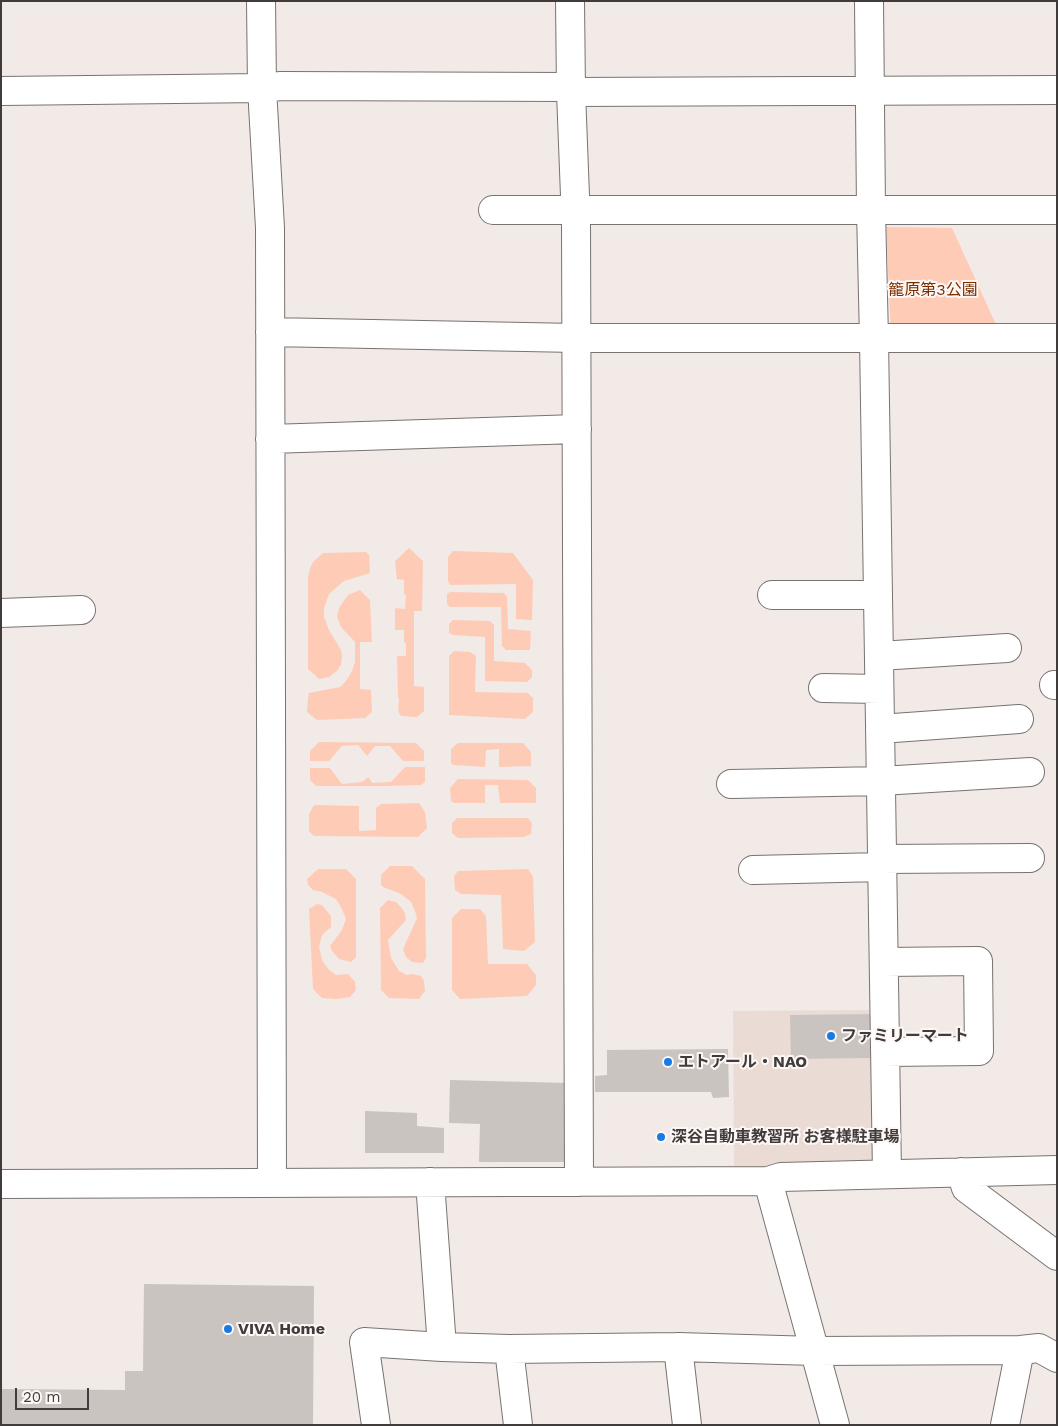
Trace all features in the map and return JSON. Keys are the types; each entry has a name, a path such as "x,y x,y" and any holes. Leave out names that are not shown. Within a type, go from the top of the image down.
{"street":[{"path":"261,1 262,88 270,228 272,1183"},
{"path":"570,1 570,90 575,210 577,429 579,1182"},
{"path":"869,1 887,1174"},
{"path":"1,91 262,88 281,86 570,90 1057,90"},
{"path":"493,210 1057,210"},
{"path":"270,332 576,338 1057,338"},
{"path":"270,439 577,429"},
{"path":"772,595 878,595"},
{"path":"1,613 81,610"},
{"path":"879,656 1007,648"},
{"path":"824,688 880,689"},
{"path":"880,729 1019,719"},
{"path":"731,784 881,781 1030,772"},
{"path":"753,870 1030,858"},
{"path":"884,962 978,961 979,1051 886,1052"},
{"path":"1,1184 768,1181 781,1176 1057,1170"},
{"path":"961,1172 966,1188 1057,1256"},
{"path":"768,1181 834,1425"},
{"path":"430,1182 442,1347"},
{"path":"376,1425 364,1342 509,1349 678,1347 815,1351 1020,1350 1039,1348 1057,1358"},
{"path":"678,1347 687,1425"},
{"path":"509,1349 518,1425"},
{"path":"1005,1425 1020,1350"}],"shaded area":[{"path":"877,1010 880,1158 872,1165 734,1167 733,1011"}],"green space":[{"name":"籠原第3公園","path":"886,227 952,228 999,331 891,333"},
{"path":"409,548 423,561 422,611 414,611 414,686 424,687 424,711 417,717 401,716 398,711 397,656 406,656 406,644 404,641 404,630 395,630 395,608 405,609 406,596 404,593 404,580 397,579 395,561"},
{"path":"453,551 513,553 533,580 532,620 516,619 516,584 450,585 448,581 448,557"},
{"path":"366,552 369,555 370,573 344,581 329,594 324,608 324,617 329,630 341,650 342,657 341,665 337,671 329,677 319,679 308,669 308,577 311,566 323,553"},
{"path":"360,590 370,600 372,642 360,642 360,689 371,690 372,712 365,718 317,720 307,712 309,693 340,687 352,671 355,662 355,642 341,627 337,617 339,608 348,595"},
{"path":"450,592 504,593 507,597 508,629 531,631 530,650 506,650 502,646 501,607 450,607 447,604 447,594"},
{"path":"453,620 490,621 494,625 494,661 525,663 532,670 532,677 527,682 485,681 485,637 453,635 449,633 449,624"},
{"path":"454,651 470,652 476,656 475,692 528,693 533,698 533,712 525,719 449,715 449,656"},
{"path":"319,742 416,743 424,751 424,761 403,761 390,746 375,746 367,756 358,745 342,746 329,761 310,761 310,751"},
{"path":"458,743 523,743 531,752 531,766 499,767 499,749 486,750 485,767 453,765 451,763 451,749"},
{"path":"405,767 425,767 425,782 421,785 316,786 310,780 310,768 330,768 342,784 362,782 367,778 372,783 391,782"},
{"path":"458,779 528,780 536,788 536,803 500,803 498,785 485,785 485,803 454,803 451,801 450,788"},
{"path":"419,803 425,812 427,828 418,837 314,836 309,831 309,814 314,805 359,806 359,831 376,830 376,808 381,804"},
{"path":"457,818 528,818 532,823 531,834 524,837 458,838 452,833 452,823"},
{"path":"390,866 412,866 425,879 426,958 423,963 412,962 406,957 403,949 417,918 411,902 401,894 381,885 381,875"},
{"path":"318,869 346,869 356,879 356,957 351,962 339,959 330,946 342,930 346,919 341,907 336,899 313,890 308,885 307,879"},
{"path":"528,869 533,877 535,942 524,951 503,949 501,895 461,894 455,890 454,876 458,871"},
{"path":"388,900 396,902 401,907 405,913 406,920 388,940 391,958 399,971 407,975 421,976 424,981 425,991 419,999 389,998 381,990 380,908"},
{"path":"317,904 322,905 331,916 331,927 322,935 319,947 322,960 329,970 336,975 348,974 355,982 356,990 350,997 337,999 322,998 313,989 309,909"},
{"path":"461,909 480,909 486,916 488,964 527,964 536,975 536,985 527,996 460,999 452,990 452,918"}],"building":[{"name":"ファミリーマート","path":"871,1014 872,1058 791,1059 790,1015"},
{"name":"エトアール・NAO","path":"728,1049 729,1097 713,1098 711,1092 595,1092 595,1076 607,1075 607,1050"},
{"path":"450,1080 569,1083 567,1162 479,1162 480,1124 449,1123"},
{"path":"365,1111 417,1113 417,1126 444,1128 444,1153 365,1153"},
{"name":"VIVA Home","path":"144,1284 314,1286 313,1425 1,1425 1,1389 125,1390 125,1371 143,1371"}],"place":[{"name":"ファミリーマート","path":"831,1036"},
{"name":"エトアール・NAO","path":"668,1062"},
{"name":"深谷自動車教習所 お客様駐車場","path":"661,1137"},
{"name":"VIVA Home","path":"228,1329"}]}
